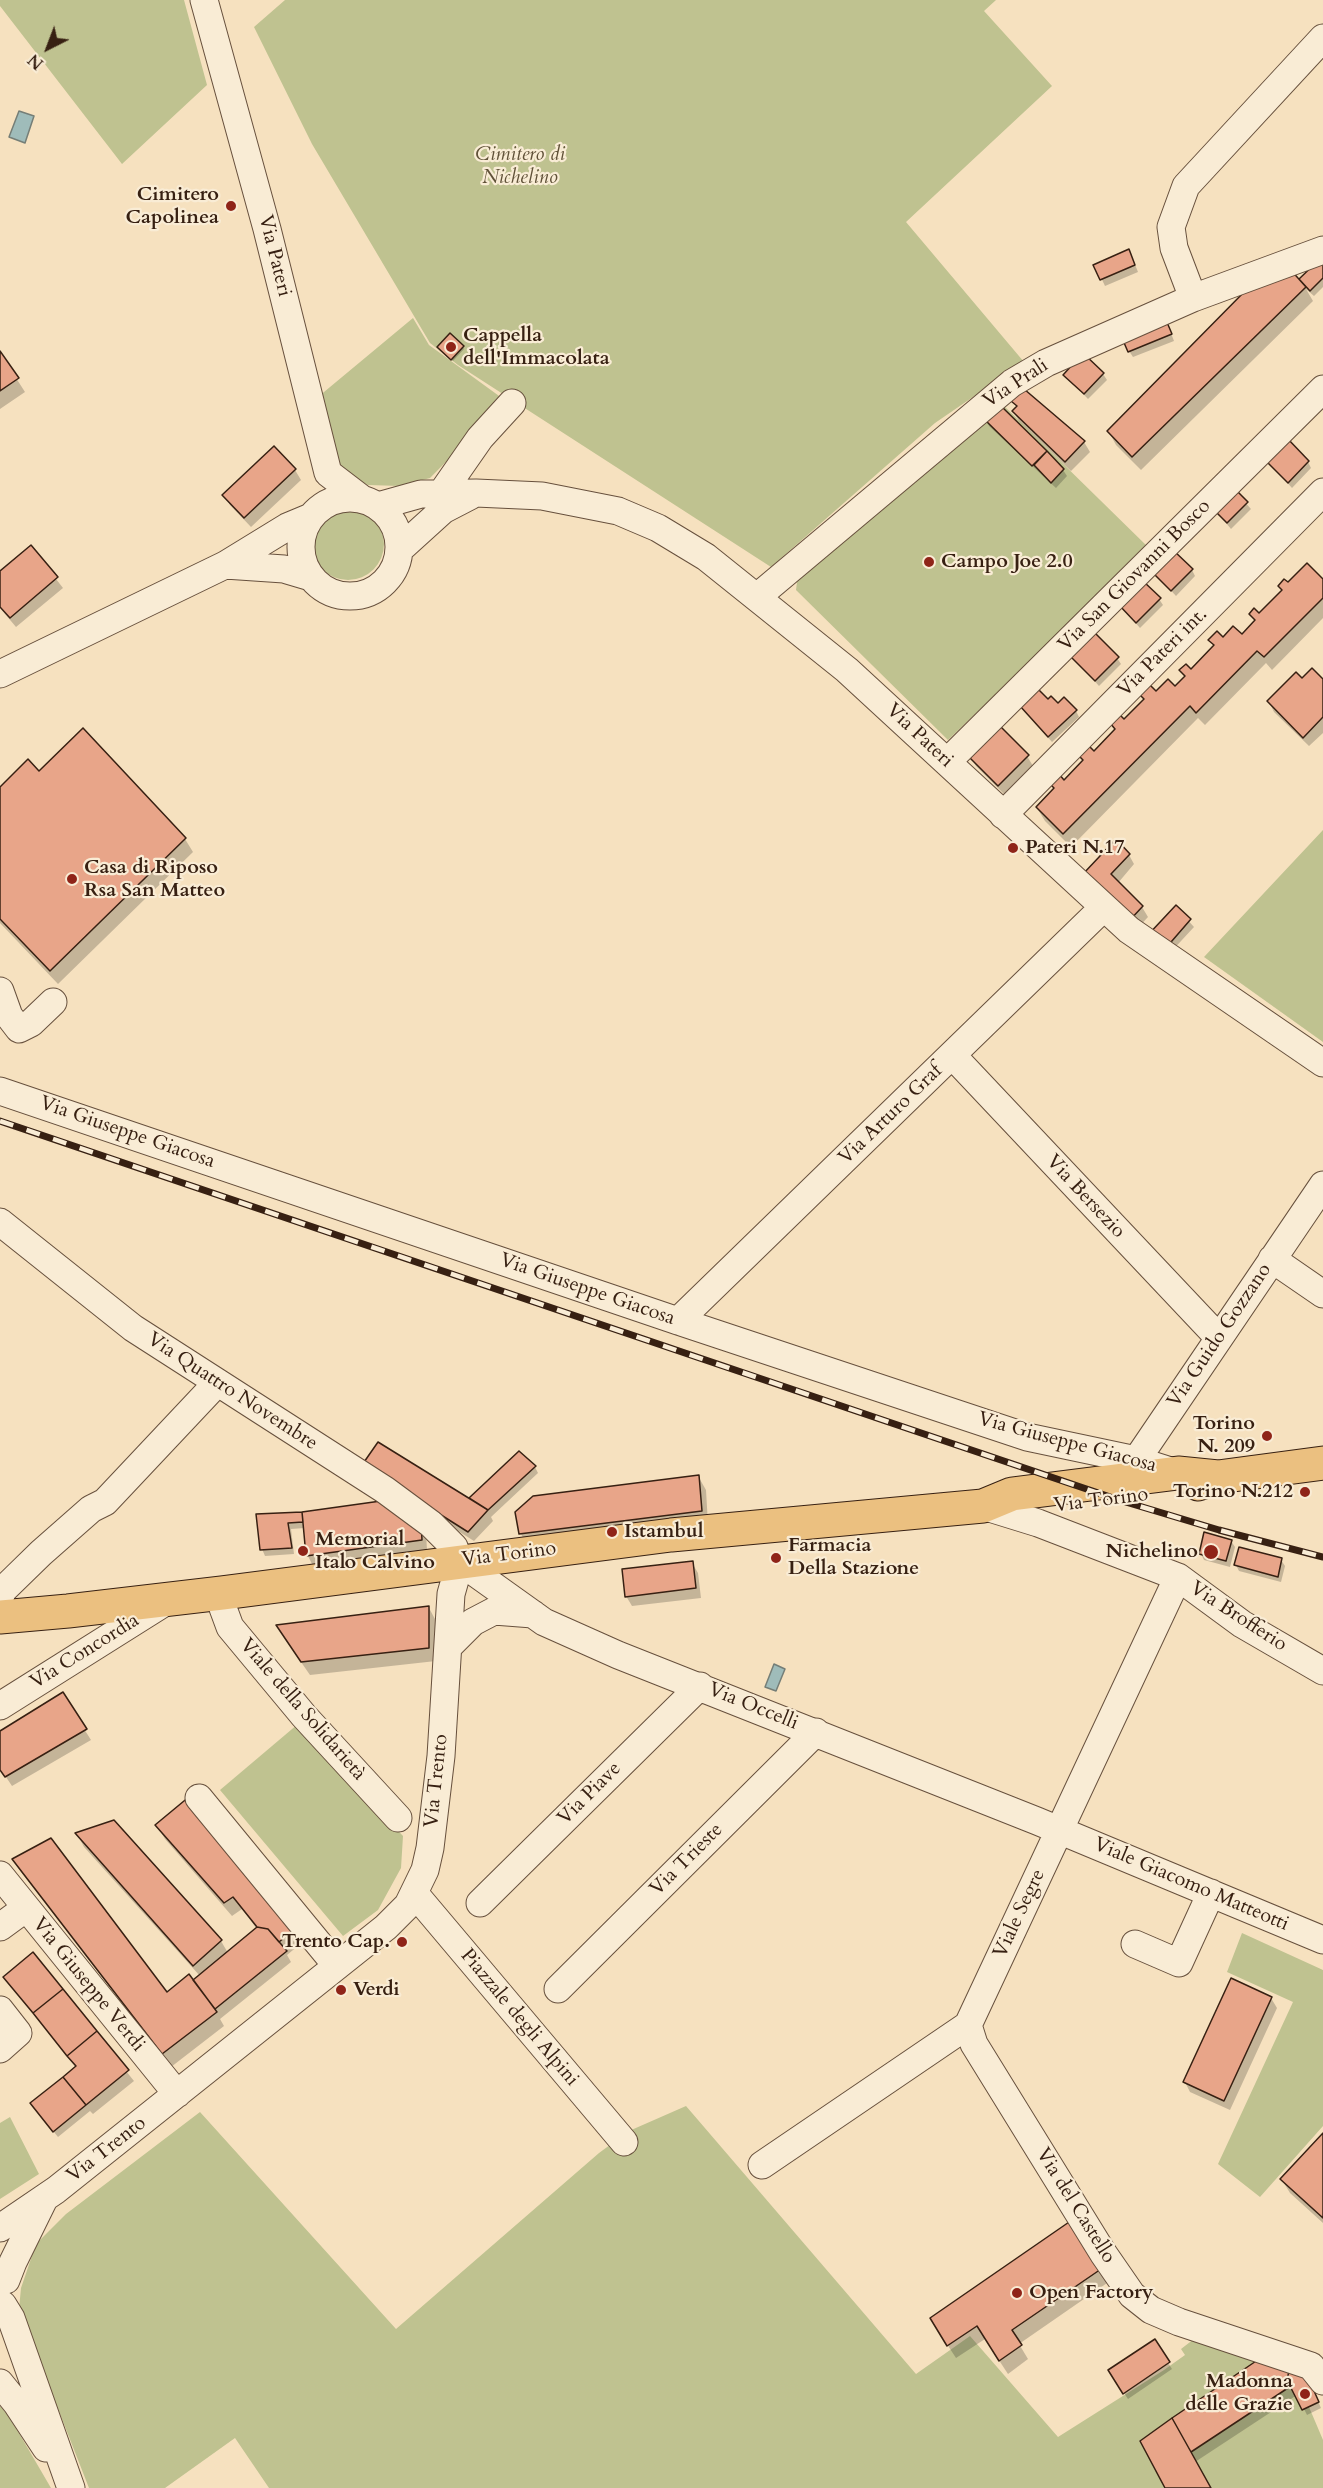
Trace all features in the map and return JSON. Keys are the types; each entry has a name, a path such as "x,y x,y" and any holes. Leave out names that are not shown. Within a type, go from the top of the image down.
{"main road":[{"name":"Via Torino","path":"0,1617 222,1593 671,1535 983,1506 1033,1516 1182,1490 1218,1478 1323,1462"},
{"name":"Via Torino","path":"983,1506 1012,1494 1130,1470 1218,1478"}],"street":[{"name":"Via Pateri","path":"204,0 267,229 328,473"},
{"path":"1193,298 1174,248 1171,227 1186,186 1323,38"},
{"name":"Via Prali","path":"757,597 1012,382 1046,363 1193,298 1323,250"},
{"name":"Via San Giovanni Bosco","path":"947,762 1323,389"},
{"path":"441,494 480,438 512,403"},
{"path":"311,577 304,566 301,540 318,511 328,473 370,503 395,525 400,549"},
{"name":"Via Pateri int.","path":"1003,815 1323,492"},
{"name":"Via Pateri","path":"225,565 284,569 311,577 319,586 341,596 366,595 376,590 390,577 398,561 400,549 443,510 476,493"},
{"name":"Via Pateri","path":"0,674 225,565 336,500 370,503 420,494 476,493 542,496 618,511 658,528 706,557 847,670 1129,930 1323,1063"},
{"name":"Via Arturo Graf","path":"678,1321 1103,908"},
{"path":"0,991 9,1016 19,1029 31,1023 53,1002"},
{"name":"Via Bersezio","path":"952,1055 1219,1338"},
{"name":"Via Giuseppe Giacosa","path":"0,1091 678,1321 1130,1470"},
{"name":"Via Guido Gozzano","path":"1130,1470 1272,1259 1321,1192"},
{"name":"Via Quattro Novembre","path":"0,1222 133,1328 394,1497 439,1531 454,1547 460,1562"},
{"path":"1272,1259 1323,1294"},
{"path":"0,1597 3,1590 41,1553 91,1509 105,1502 218,1383"},
{"name":"Via Brofferio","path":"1033,1516 1178,1577 1242,1624 1323,1671"},
{"name":"Via Occelli","path":"460,1562 544,1622 618,1655 1060,1830"},
{"name":"Via Trento","path":"0,2228 45,2199 338,1966 386,1927 408,1905 425,1870 430,1848 441,1756 450,1645 451,1594 460,1562"},
{"name":"Viale Segre","path":"968,2025 1178,1577"},
{"name":"Viale della Solidarietà","path":"222,1593 223,1608 230,1627 304,1716 398,1818"},
{"name":"Via Concordia","path":"0,1706 171,1599"},
{"path":"81,1610 90,1626 96,1646"},
{"path":"450,1645 473,1622 494,1611 533,1614"},
{"name":"Via Piave","path":"480,1903 700,1686"},
{"name":"Via Trieste","path":"558,1989 816,1732"},
{"path":"199,1798 338,1966"},
{"name":"Viale Giacomo Matteotti","path":"1060,1830 1323,1940"},
{"name":"Via Giuseppe Verdi","path":"0,1875 177,2094"},
{"path":"1135,1944 1179,1963 1211,1893"},
{"name":"Piazzale degli Alpini","path":"415,1894 624,2142"},
{"path":"0,1927 26,1908"},
{"path":"0,2010 18,2033 0,2049"},
{"path":"762,2164 968,2025"},
{"name":"Via del Castello","path":"968,2025 974,2044 1103,2253 1132,2295 1151,2310 1179,2322 1311,2366 1323,2381"},
{"name":"Via Trento","path":"45,2199 13,2262 2,2290 71,2488"},
{"name":"Via Trento","path":"0,2383 17,2404 71,2488"}],"green space":[{"path":"0,0 184,0 207,85 122,164 0,6"},
{"name":"Cimitero di Nichelino","path":"285,0 996,0 984,11 1052,86 906,222 1024,362 935,423 771,567 458,365 430,343 312,144 254,27"},
{"path":"413,318 429,345 506,401 430,478 400,486 368,485 350,476 336,464 318,397"},
{"name":"Campo Joe 2.0","path":"1000,402 1149,548 948,740 796,590 798,575"},
{"path":"348,508 368,514 378,524 384,544 378,564 368,574 348,580 328,574 318,564 312,544 318,524 328,514"},
{"path":"1323,830 1323,1042 1204,957"},
{"path":"298,1724 403,1836 401,1868 378,1910 343,1936 220,1790"},
{"path":"1242,1933 1323,1970 1323,2126 1260,2197 1218,2164 1293,2002 1227,1972"},
{"path":"686,2106 916,2374 970,2336 1058,2437 1185,2355 1181,2349 1194,2339 1268,2353 1319,2402 1309,2407 1323,2440 1323,2488 269,2488 235,2438 165,2488 89,2488 19,2309 21,2288 36,2244 66,2214 200,2112 396,2329 599,2153 629,2131"},
{"path":"10,2117 39,2174 0,2199 0,2123"},
{"path":"0,2406 9,2416 51,2488 0,2488"}],"water":[{"path":"19,111 34,116 25,143 9,137"},
{"path":"774,1664 785,1669 776,1691 765,1687"}],"building":[{"path":"1129,249 1135,265 1100,280 1093,265"},
{"path":"1323,256 1323,278 1310,291 1299,279"},
{"path":"1289,268 1306,287 1132,457 1107,431 1249,287"},
{"path":"1166,320 1172,334 1128,352 1122,338"},
{"name":"Cappella dell'Immacolata","path":"450,333 464,346 451,360 437,347"},
{"path":"0,351 19,378 0,391"},
{"path":"1083,353 1104,373 1084,394 1063,375"},
{"path":"1024,389 1085,441 1065,462 1012,411 1017,406 1011,401"},
{"path":"999,404 1047,451 1032,466 984,419"},
{"path":"1287,438 1309,461 1288,483 1265,460"},
{"path":"274,446 296,469 244,518 222,495"},
{"path":"1047,451 1064,469 1051,483 1034,465"},
{"path":"1236,490 1248,502 1227,523 1215,511"},
{"path":"31,545 58,577 10,618 0,607 0,571"},
{"path":"1173,550 1193,569 1171,591 1152,572"},
{"path":"1307,563 1323,579 1323,598 1264,657 1257,651 1196,713 1190,706 1063,834 1036,807 1054,788 1050,784 1059,774 1064,780 1083,760 1078,755 1088,745 1094,751 1115,729 1110,723 1119,714 1124,719 1144,699 1139,694 1149,684 1156,691 1168,679 1175,686 1185,676 1179,670 1186,664 1191,669 1214,645 1208,640 1217,631 1223,637 1233,626 1242,634 1255,620 1249,614 1254,608 1259,613 1282,590 1278,586 1284,579 1288,582"},
{"path":"1143,581 1161,598 1136,623 1119,605"},
{"path":"1094,632 1119,657 1095,681 1069,655"},
{"path":"1312,668 1323,679 1323,717 1303,738 1267,701 1296,672 1302,678"},
{"path":"1038,689 1048,699 1051,696 1058,703 1064,697 1077,710 1048,737 1020,706"},
{"path":"999,725 1029,755 998,786 968,756"},
{"name":"Casa di Riposo Rsa San Matteo","path":"83,728 186,838 50,971 0,919 0,787 28,759 39,771"},
{"path":"1116,839 1130,854 1111,874 1143,906 1129,921 1083,874"},
{"path":"1176,905 1191,919 1165,949 1147,936"},
{"path":"378,1442 488,1510 468,1532 362,1465"},
{"path":"519,1451 536,1466 488,1510 469,1498"},
{"path":"699,1475 702,1511 519,1534 515,1512 533,1496"},
{"path":"388,1500 421,1520 422,1540 306,1556 302,1512"},
{"path":"302,1512 303,1522 288,1523 292,1548 260,1550 256,1514"},
{"path":"1204,1532 1232,1540 1226,1561 1199,1554"},
{"path":"1239,1547 1282,1558 1278,1577 1234,1565"},
{"path":"693,1561 696,1588 625,1597 622,1569"},
{"path":"429,1606 429,1648 301,1662 276,1625"},
{"path":"63,1692 87,1729 5,1777 0,1770 0,1731"},
{"path":"190,1796 299,1926 279,1942 268,1929 257,1927 233,1897 224,1903 155,1825"},
{"path":"114,1820 222,1940 193,1966 75,1833"},
{"path":"51,1838 167,1992 189,1974 217,2012 162,2054 12,1859"},
{"path":"257,1927 268,1929 287,1951 215,2009 193,1980"},
{"path":"33,1952 63,1989 33,2013 3,1977"},
{"path":"1231,1978 1272,1997 1224,2101 1183,2082"},
{"path":"63,1989 97,2031 67,2056 33,2013"},
{"path":"97,2031 129,2070 86,2105 63,2077 76,2066 67,2056"},
{"path":"63,2077 86,2105 53,2132 30,2103"},
{"path":"1323,2133 1323,2218 1280,2179"},
{"name":"Open Factory","path":"1072,2220 1104,2267 1012,2330 1022,2345 999,2361 977,2326 947,2346 930,2318"},
{"path":"1155,2339 1170,2362 1123,2394 1108,2370"},
{"path":"1268,2353 1289,2371 1287,2380 1291,2386 1191,2452 1172,2418"},
{"name":"Madonna delle Grazie","path":"1289,2371 1305,2371 1319,2402 1302,2410 1287,2380"},
{"path":"1172,2418 1211,2488 1165,2488 1140,2441"}],"railway":[{"path":"0,1121 1119,1500 1219,1530 1323,1557"}],"place":[{"name":"Cimitero Capolinea","path":"231,206"},
{"name":"Cappella dell'Immacolata","path":"451,347"},
{"name":"Campo Joe 2.0","path":"929,562"},
{"name":"Pateri N.17","path":"1013,848"},
{"name":"Casa di Riposo Rsa San Matteo","path":"72,879"},
{"name":"Torino N. 209","path":"1267,1436"},
{"name":"Torino N.212","path":"1305,1492"},
{"name":"Istambul","path":"612,1532"},
{"name":"Memorial Italo Calvino","path":"303,1551"},
{"name":"Nichelino","path":"1211,1552"},
{"name":"Farmacia Della Stazione","path":"776,1558"},
{"name":"Trento Cap.","path":"402,1942"},
{"name":"Verdi","path":"341,1990"},
{"name":"Open Factory","path":"1017,2293"},
{"name":"Madonna delle Grazie","path":"1305,2394"}]}
